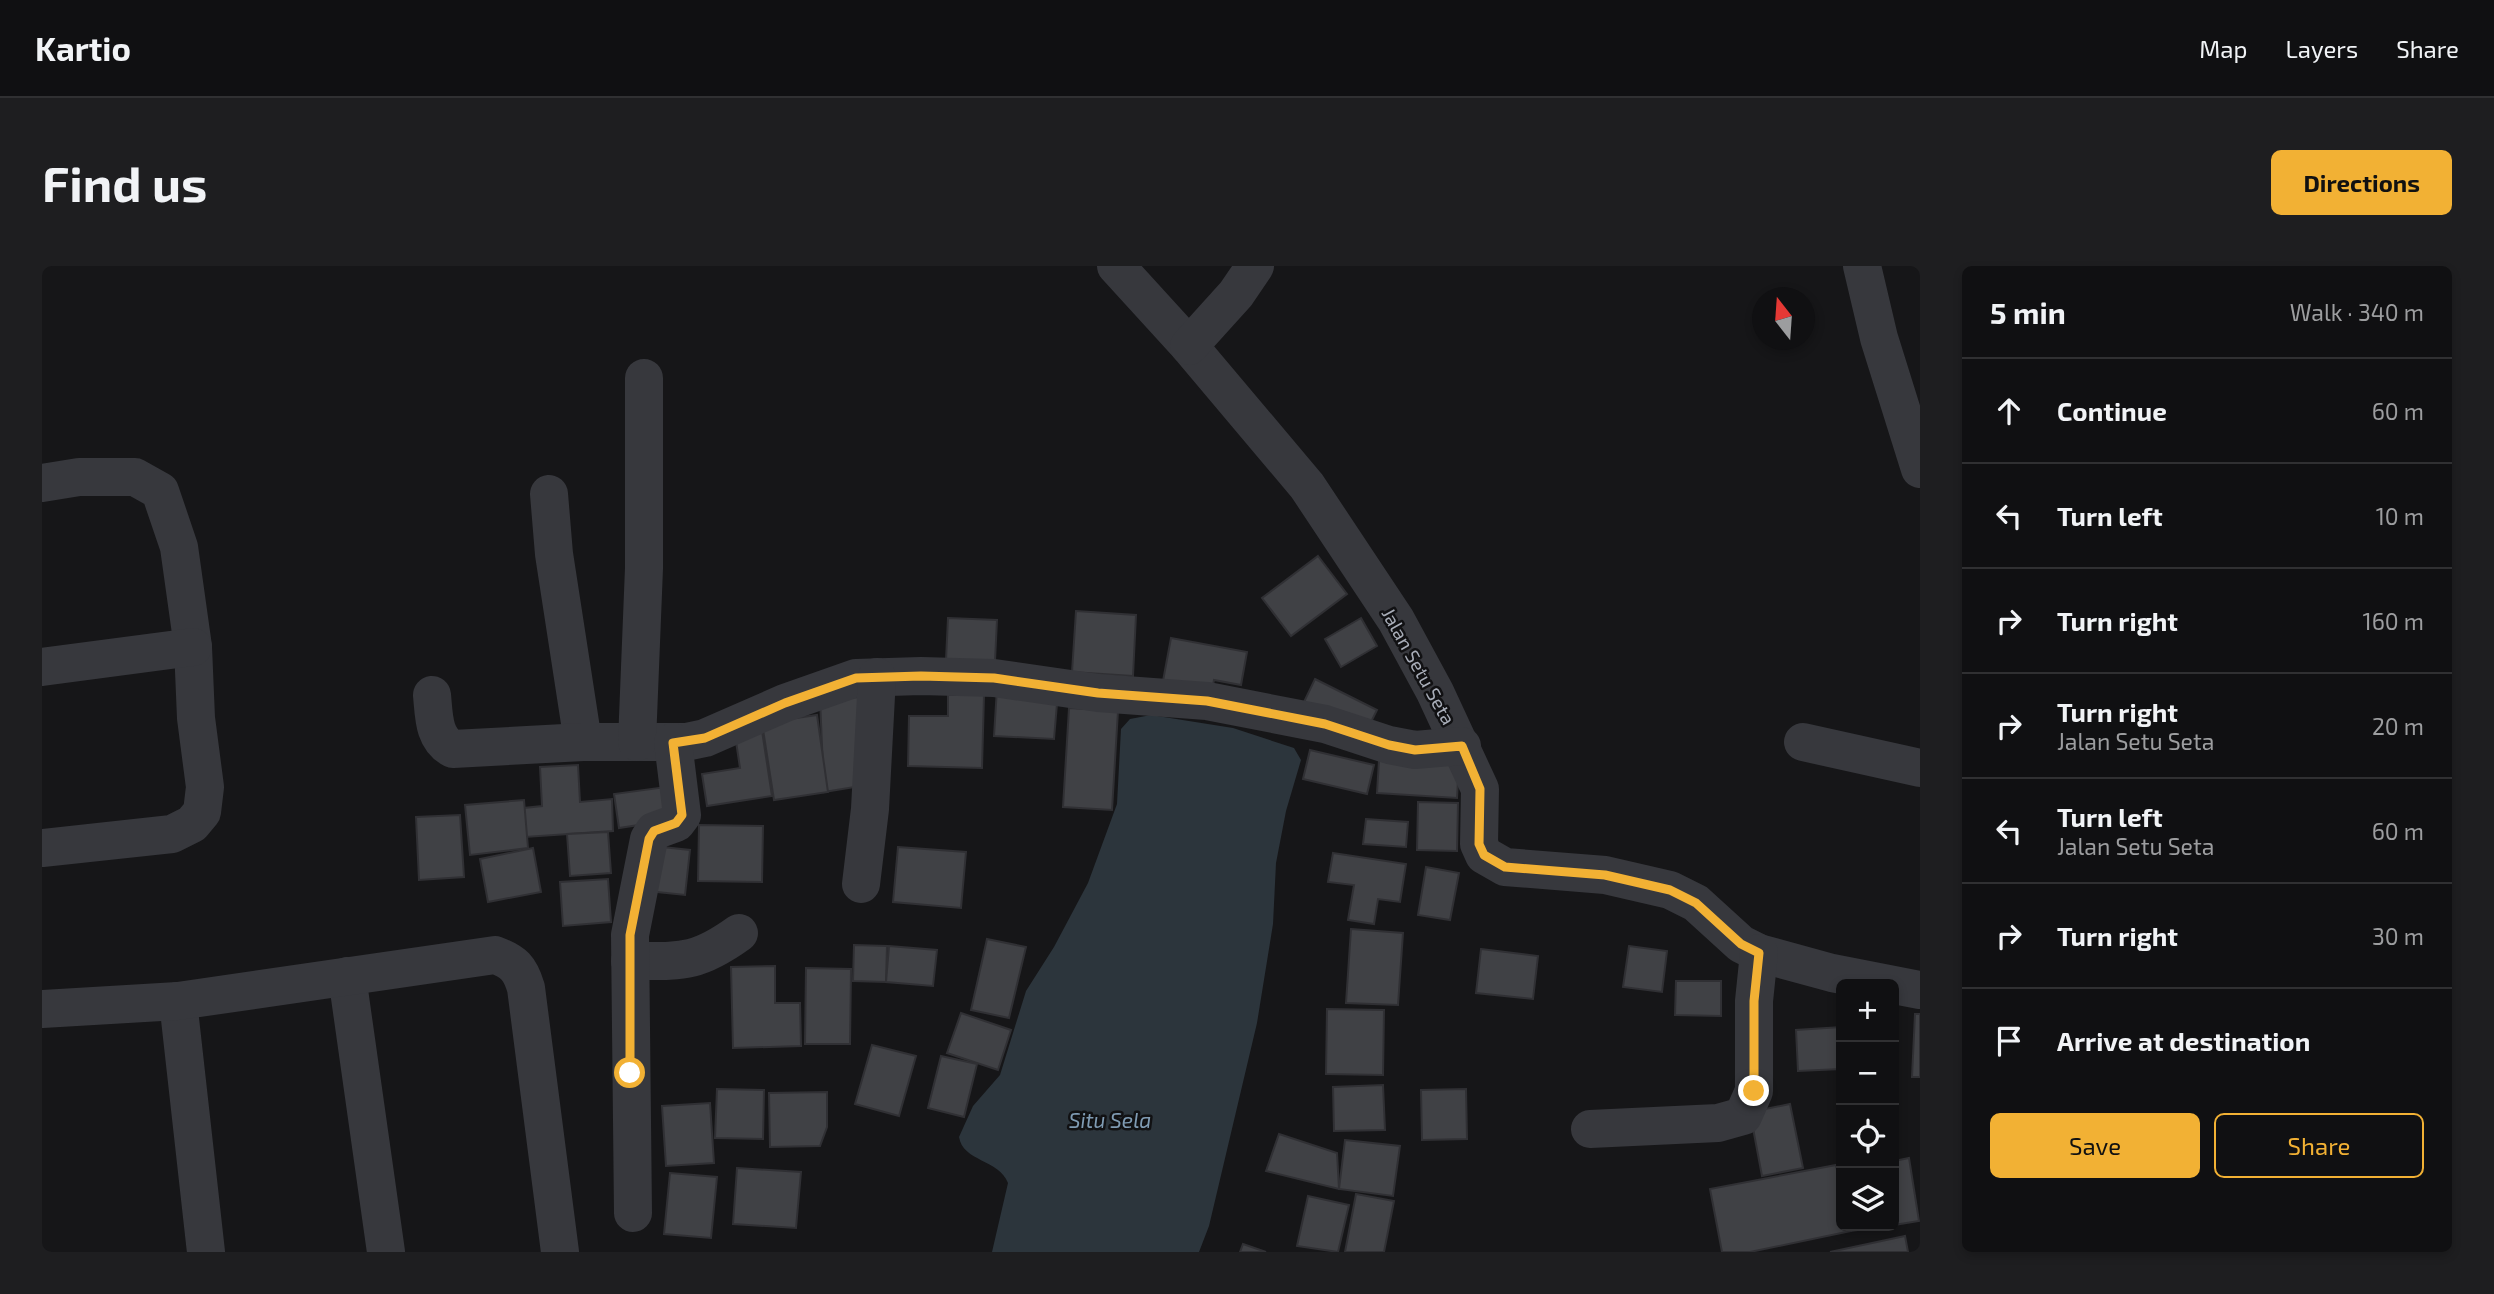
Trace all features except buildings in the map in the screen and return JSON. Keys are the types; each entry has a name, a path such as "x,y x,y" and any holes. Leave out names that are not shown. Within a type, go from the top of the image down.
{"street":[{"name":"Jalan Setu Seta","path":"1116,266 1189,346 1307,486 1396,620 1462,746 1480,789 1479,844 1484,855 1505,867 1605,875 1670,890 1696,903 1741,944 1759,953 1832,973 1920,989"},
{"path":"1189,346 1236,294 1255,266"},
{"path":"1862,266 1879,338 1920,469"},
{"path":"633,1213 630,935 649,839 654,831 676,823 682,815 655,742 644,568 644,378"},
{"path":"42,482 79,477 135,477 160,491 179,547 205,787 202,812 192,824 172,834 133,841 42,848"},
{"path":"549,494 554,554 583,742"},
{"path":"42,667 192,648"},
{"path":"861,884 870,809 877,677"},
{"path":"432,695 438,734 443,744 453,749 705,738 785,703 856,678 877,677 994,678 1098,693 1207,701 1325,724 1389,745 1415,750 1462,746"},
{"path":"1803,742 1920,768"},
{"path":"630,961 686,961 711,953 739,933"},
{"path":"1590,1129 1718,1123 1743,1116 1754,1091 1754,1001 1759,953"},
{"path":"42,1009 178,1001 495,956 510,961 521,970 528,1002 560,1252"},
{"path":"347,976 386,1252"},
{"path":"178,1001 206,1252"}],"water":[{"name":"Situ Sela","path":"1151,715 1233,728 1294,748 1301,760 1286,811 1276,863 1273,924 1257,1023 1209,1226 1199,1252 992,1252 1008,1183 997,1169 967,1151 959,1137 973,1106 1000,1075 1026,991 1054,947 1088,883 1117,804 1121,729 1130,719"}],"route":[{"path":"630,1073 630,935 646,853 654,831 676,823 682,815 673,743 705,738 785,703 856,678 921,676 994,678 1132,697 1207,701 1325,724 1389,745 1415,750 1462,746 1480,789 1479,844 1484,855 1505,867 1605,875 1670,890 1696,903 1741,944 1759,953 1754,1001 1754,1091"}]}
